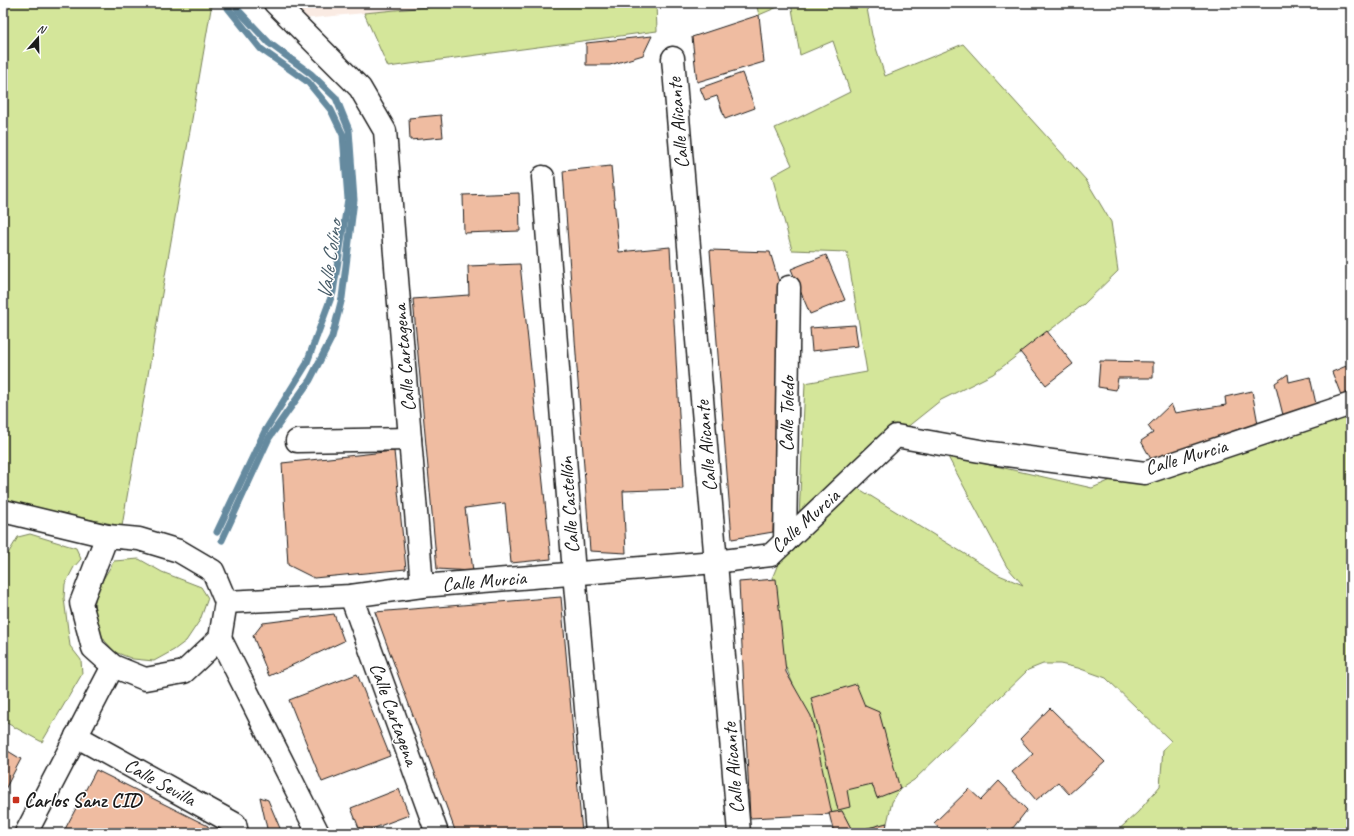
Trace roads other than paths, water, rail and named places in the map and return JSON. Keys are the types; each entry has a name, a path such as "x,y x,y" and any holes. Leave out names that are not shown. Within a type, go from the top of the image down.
{"street":[{"name":"Calle Cartagena","path":"275,3 360,88 385,131 422,586"},
{"name":"Calle Alicante","path":"673,58 739,833"},
{"name":"Calle Castellón","path":"543,177 574,573 597,833"},
{"name":"Calle Toledo","path":"785,542 789,287"},
{"name":"Calle Murcia","path":"226,602 351,596 422,586 715,562 771,555 896,436 991,452 1145,473 1351,404"},
{"path":"297,441 410,439"},
{"path":"5,515 107,536 139,539 179,551 213,571 226,602 220,638 318,833"},
{"path":"107,536 81,603 93,648 113,666 145,679 184,672 220,638"},
{"name":"Calle Cartagena","path":"351,596 437,833"},
{"path":"26,833 113,666"},
{"name":"Calle Sevilla","path":"76,736 234,824 237,833"}],"waterway":[{"path":"217,532 265,431 306,365 333,292 348,199 343,135 331,110 308,82 261,49 228,8 226,3"},
{"name":"Valle Colino","path":"222,540 269,438 310,380 332,337 342,298 354,200 349,130 336,98 311,74 269,43 238,10 235,3"}],"place":[{"name":"Carlos Sanz CID","path":"16,800"}]}
